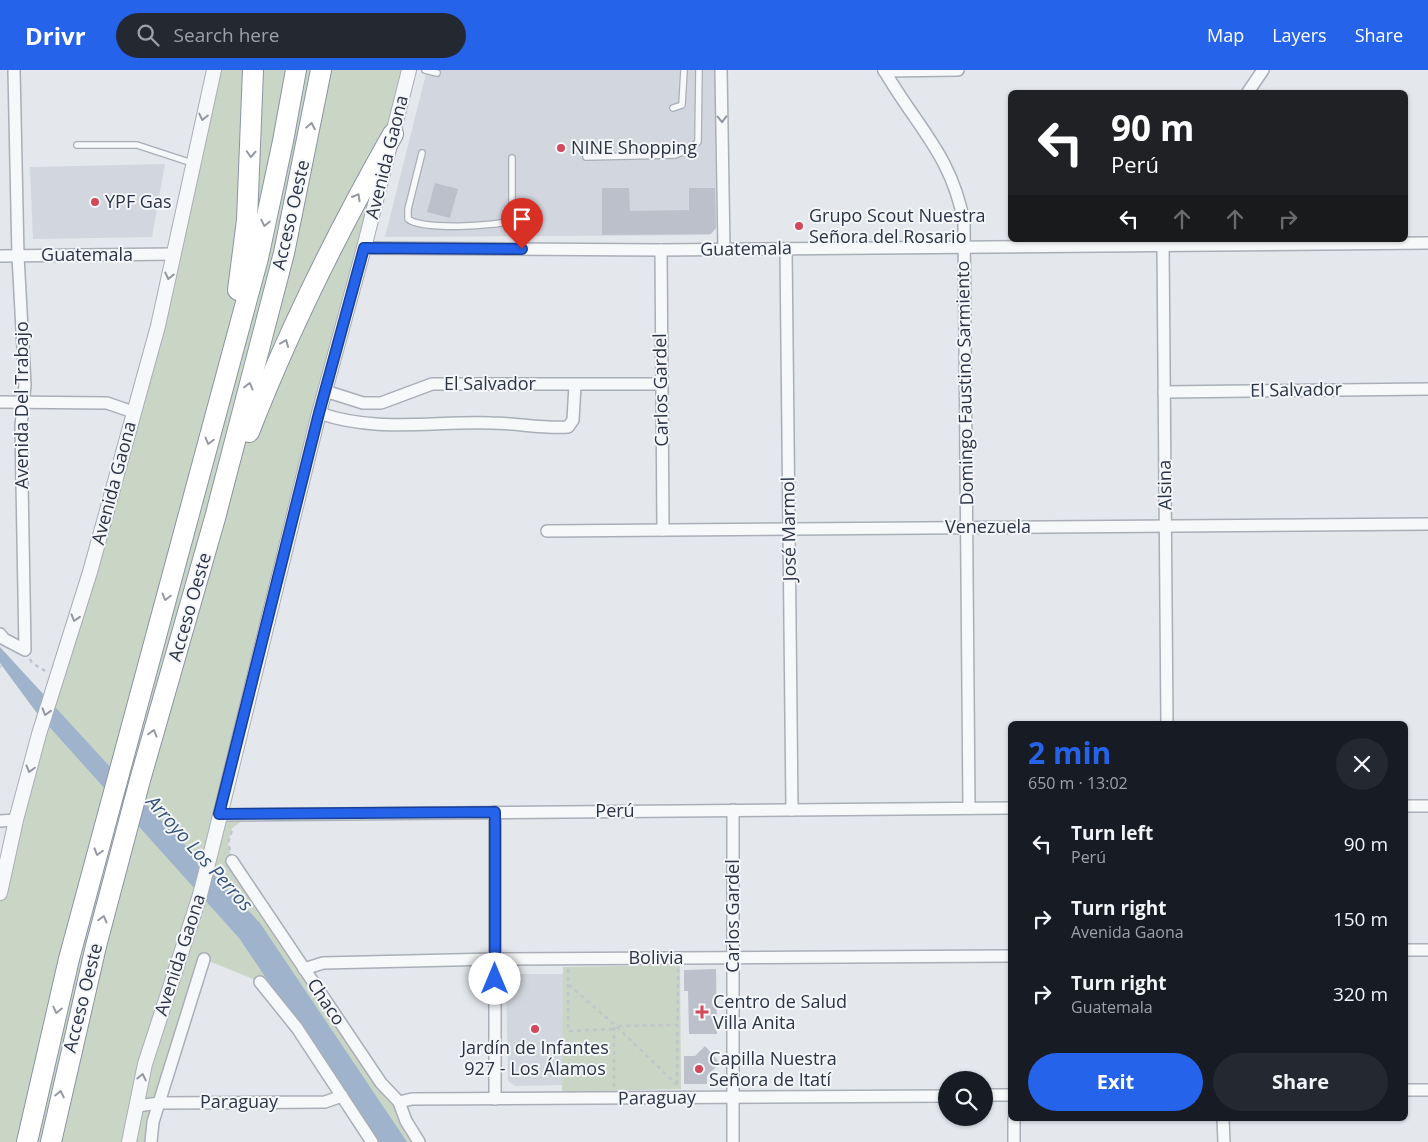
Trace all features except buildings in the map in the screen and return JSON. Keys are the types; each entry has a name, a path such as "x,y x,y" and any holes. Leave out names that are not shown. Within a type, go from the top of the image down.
{"highway":[{"path":"227,377 248,220 253,70"},
{"name":"Acceso Oeste","path":"27,1142 69,959 112,805 119,768 227,377 260,248 296,70"},
{"name":"Acceso Oeste","path":"50,1142 94,956 140,780 215,518 284,253 321,70"},
{"path":"215,518 294,324 331,246 393,134"}],"street":[{"name":"Avenida Del Trabajo","path":"14,70 18,256 25,385 21,426 25,650"},
{"name":"Avenida Gaona","path":"0,893 16,820 39,734 90,572 158,326 192,163 214,70"},
{"name":"Avenida Gaona","path":"129,1142 148,1055 200,895 319,413 364,248 409,70"},
{"path":"721,70 724,249"},
{"path":"884,70 958,70"},
{"name":"Domingo Faustino Sarmiento","path":"884,70 899,95 930,135 953,182 961,209 964,247 970,808"},
{"path":"1249,90 1263,70"},
{"name":"Guatemala","path":"364,248 661,250 1163,245 1193,242 1428,243"},
{"name":"Alsina","path":"1163,245 1167,721"},
{"name":"José Marmol","path":"786,249 792,810"},
{"name":"Carlos Gardel","path":"661,250 660,384 663,530"},
{"name":"Guatemala","path":"0,256 174,254"},
{"name":"El Salvador","path":"325,391 363,403 380,403 432,384 660,384"},
{"path":"319,413 343,421 385,426 491,423 568,427 573,420 575,384"},
{"name":"El Salvador","path":"1164,392 1428,389"},
{"path":"0,402 107,404 133,412"},
{"name":"Venezuela","path":"547,530 1428,524"},
{"path":"0,634 4,639 25,650"},
{"path":"1408,806 1428,806"},
{"name":"Perú","path":"219,814 1008,808"},
{"name":"Carlos Gardel","path":"733,810 733,1142"},
{"path":"495,812 495,1099"},
{"path":"0,821 16,820"},
{"name":"Chaco","path":"232,861 381,1084 399,1102 412,1133 419,1142"},
{"path":"1408,950 1428,950"},
{"name":"Bolivia","path":"304,969 323,963 733,957 1008,956"},
{"name":"Avenida Gaona","path":"151,1142 153,1122 204,958"},
{"path":"260,982 297,1028 372,1142"},
{"path":"1408,1090 1428,1090"},
{"path":"993,1095 1008,1095"},
{"name":"Paraguay","path":"136,1106 160,1103 325,1102 342,1096"},
{"name":"Paraguay","path":"399,1102 412,1099 938,1096"},
{"path":"1014,1121 1014,1142"},
{"path":"1223,1121 1224,1142"}],"lane":[{"path":"425,70 437,72"},
{"path":"672,108 682,105 684,70"},
{"path":"586,157 675,155 690,149 698,142 699,70"},
{"path":"77,145 137,145 192,163"},
{"path":"422,153 408,209 408,219 414,224 441,226 502,224 512,220 512,158"}],"path":[{"path":"25,650 32,662 55,683"},
{"path":"232,861 228,843 232,828 252,814"},
{"path":"676,1098 678,958"},
{"path":"568,959 568,1031 615,1027 677,1026"},
{"path":"568,984 677,1085"},
{"path":"614,1098 615,1027"}],"shaded area":[{"name":"NINE Shopping","path":"427,70 715,70 716,227 710,235 385,237"},
{"name":"YPF Gas","path":"165,164 152,237 33,239 30,167"},
{"name":"Jardín de Infantes 927 - Los Álamos","path":"510,974 564,974 562,1085 515,1086 508,1081 506,978"}],"green space":[{"path":"214,70 409,70 219,814 252,814 232,828 228,843 232,861 419,1142 372,1142 260,982 204,959 151,1142 0,1142 0,893 133,412"},
{"path":"680,965 681,1089 562,1092 563,967"}],"water":[{"path":"0,647 113,770 260,923 407,1142 377,1142 239,938 36,712 0,663"}],"place":[{"name":"NINE Shopping","path":"561,148"},
{"name":"YPF Gas","path":"95,202"},
{"name":"Grupo Scout Nuestra Señora del Rosario","path":"799,226"},
{"name":"Centro de Salud Villa Anita","path":"702,1012"},
{"name":"Jardín de Infantes 927 - Los Álamos","path":"535,1029"},
{"name":"Capilla Nuestra Señora de Itatí","path":"699,1069"}],"route":[{"path":"495,979 495,812 219,814 319,413 364,248 522,249"}],"water label":[{"name":"Arroyo Los Perros","path":"200,853"}]}
